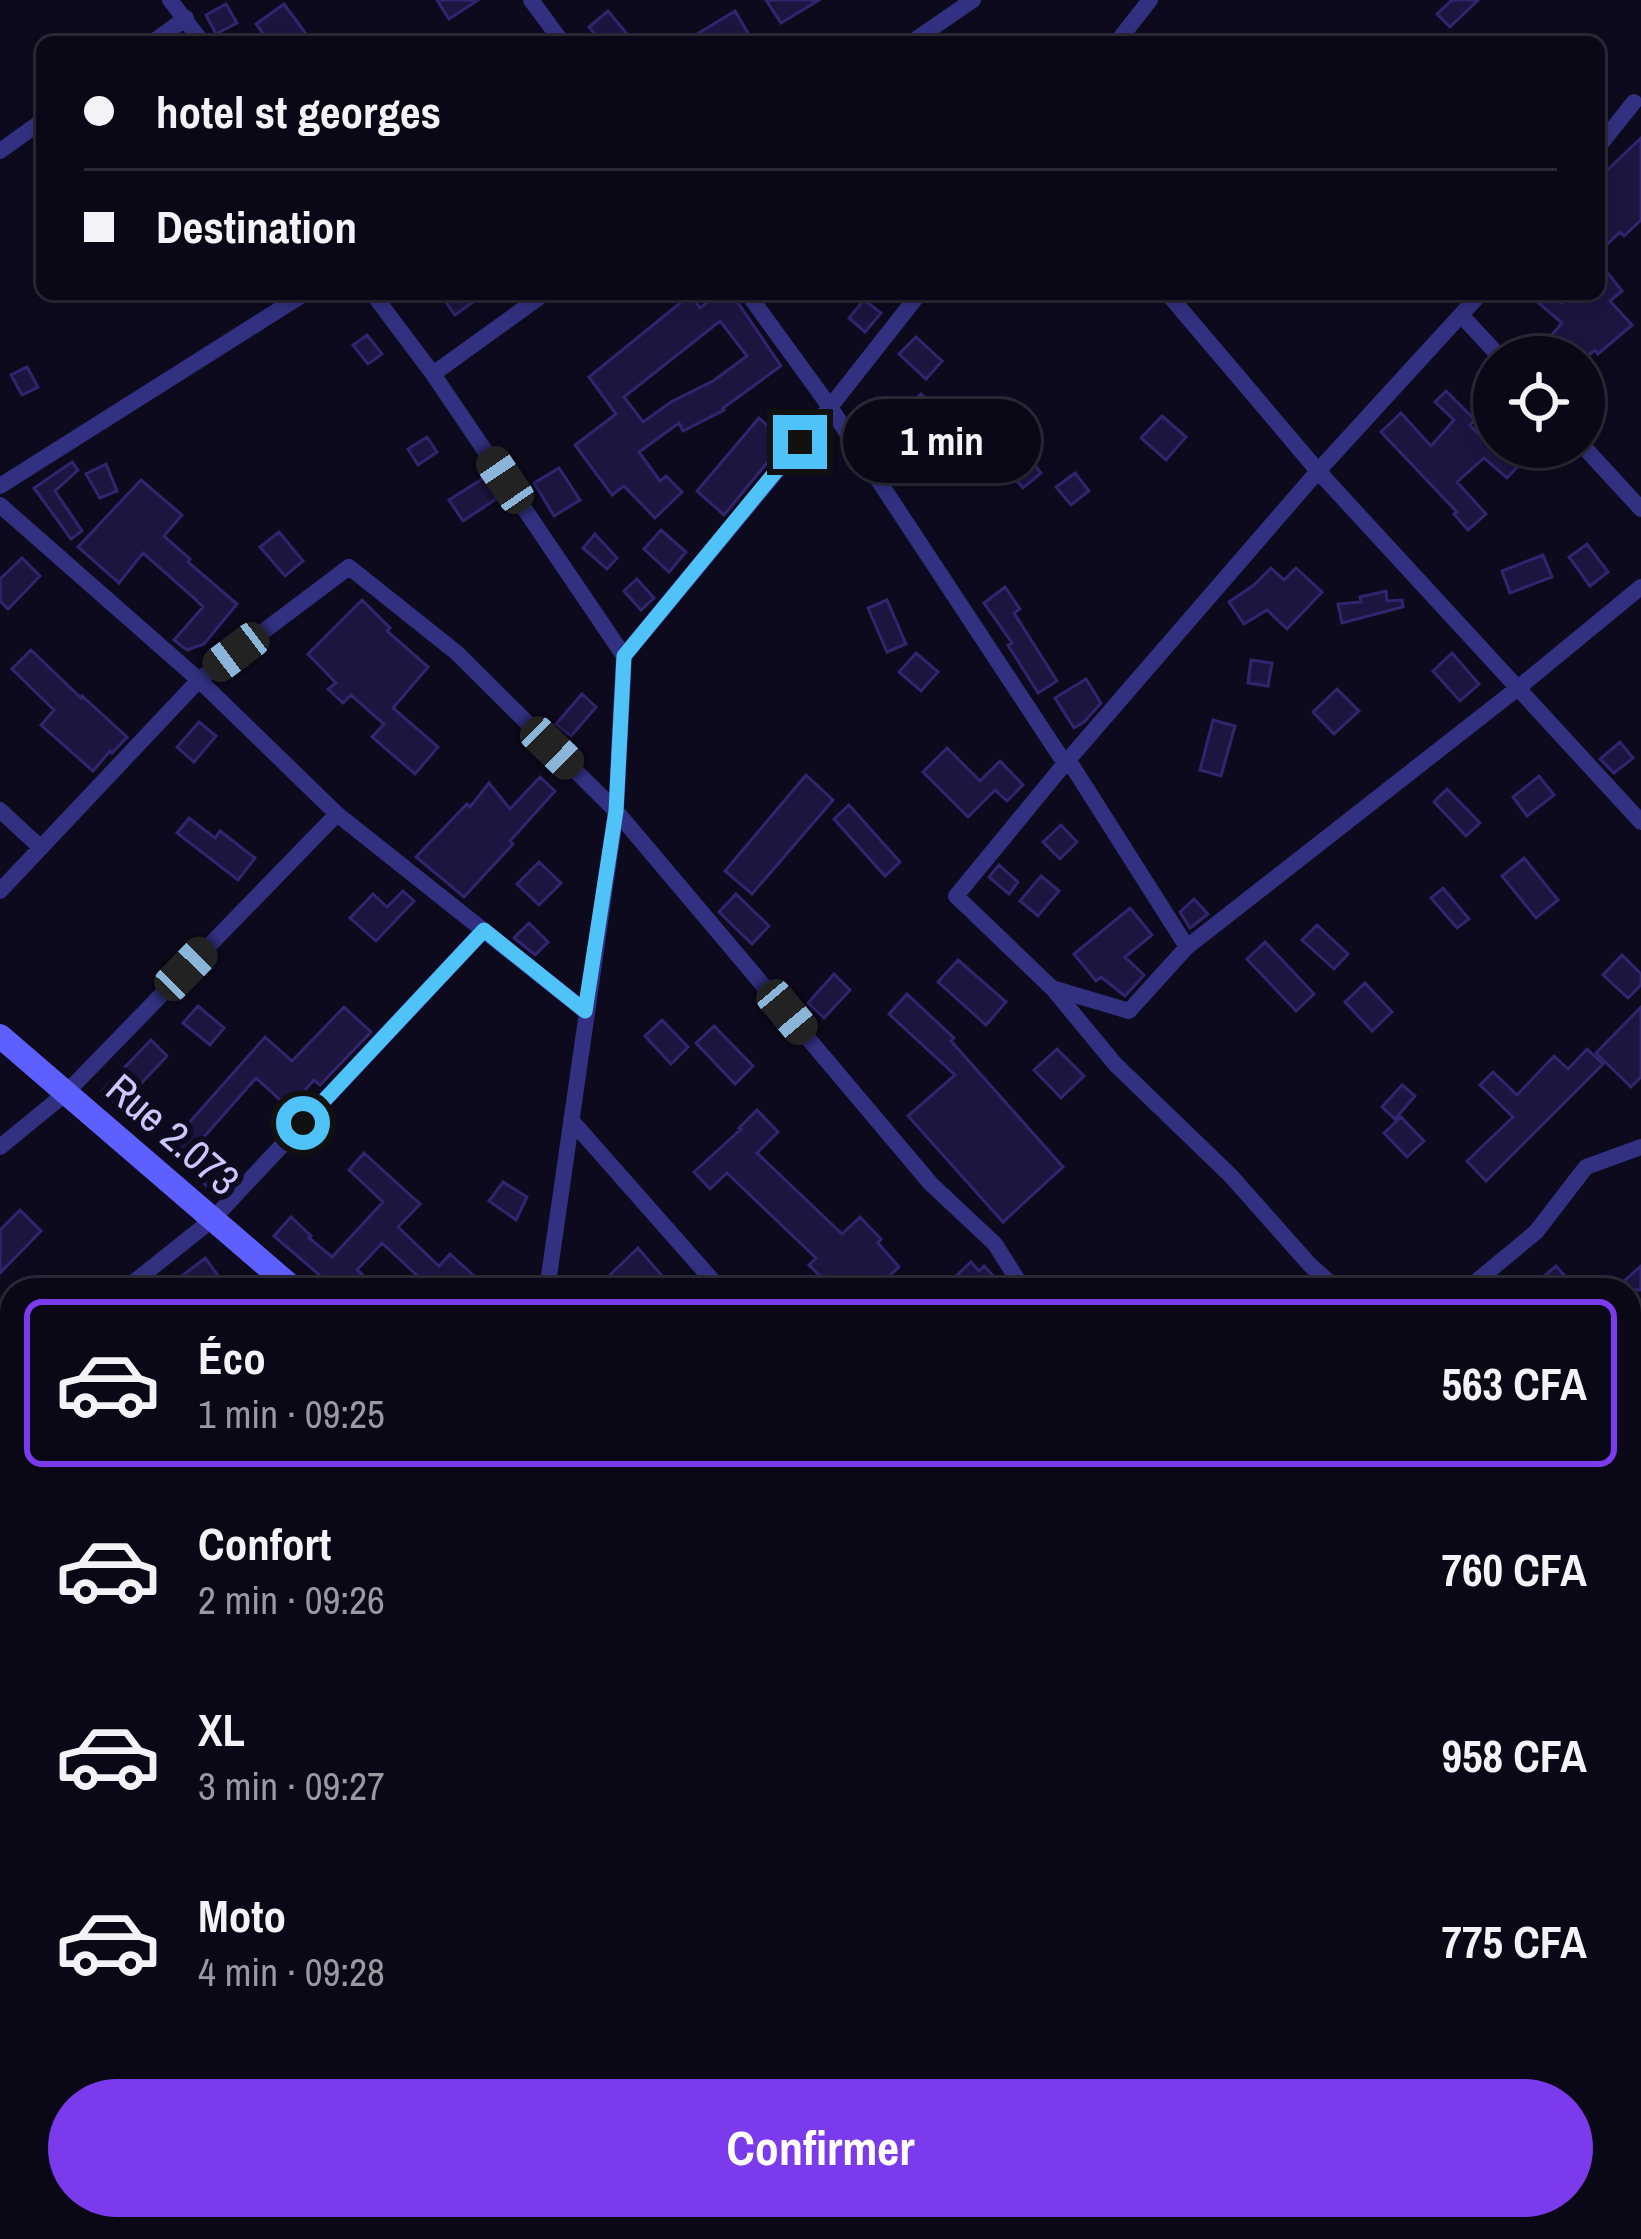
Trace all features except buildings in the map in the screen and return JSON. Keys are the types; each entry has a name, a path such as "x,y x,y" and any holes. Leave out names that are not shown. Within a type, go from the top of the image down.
{"street":[{"path":"170,0 198,36"},
{"path":"531,0 558,36"},
{"path":"921,36 974,0"},
{"path":"1122,36 1150,0"},
{"path":"161,36 186,18"},
{"path":"1605,139 1639,102"},
{"path":"0,151 36,125"},
{"path":"0,485 294,300"},
{"path":"378,300 624,656"},
{"path":"433,374 536,300"},
{"path":"752,300 830,407 1060,755 1069,761 1187,947"},
{"path":"549,1278 616,811 624,656 914,300"},
{"path":"1173,300 1318,471 1641,822"},
{"path":"1325,1278 1231,1176 1115,1064 1053,989 956,896 1318,471 1475,300"},
{"path":"1462,316 1481,336"},
{"path":"1604,468 1641,508"},
{"path":"0,505 199,680 337,814 585,1011"},
{"path":"0,892 199,680 349,567 457,653 616,811 931,1184 995,1244 1016,1278"},
{"path":"1053,989 1130,1011 1187,947 1641,587"},
{"path":"0,810 41,848"},
{"path":"0,1147 66,1093 337,814"},
{"path":"139,1278 213,1219 484,930"},
{"name":"Rue 2.073","path":"0,1036 282,1278"},
{"path":"572,1120 710,1278"},
{"path":"1480,1278 1536,1232 1586,1167 1641,1147"}],"route":[{"path":"303,1123 484,930 585,1011 616,811 624,656 800,442"}]}
